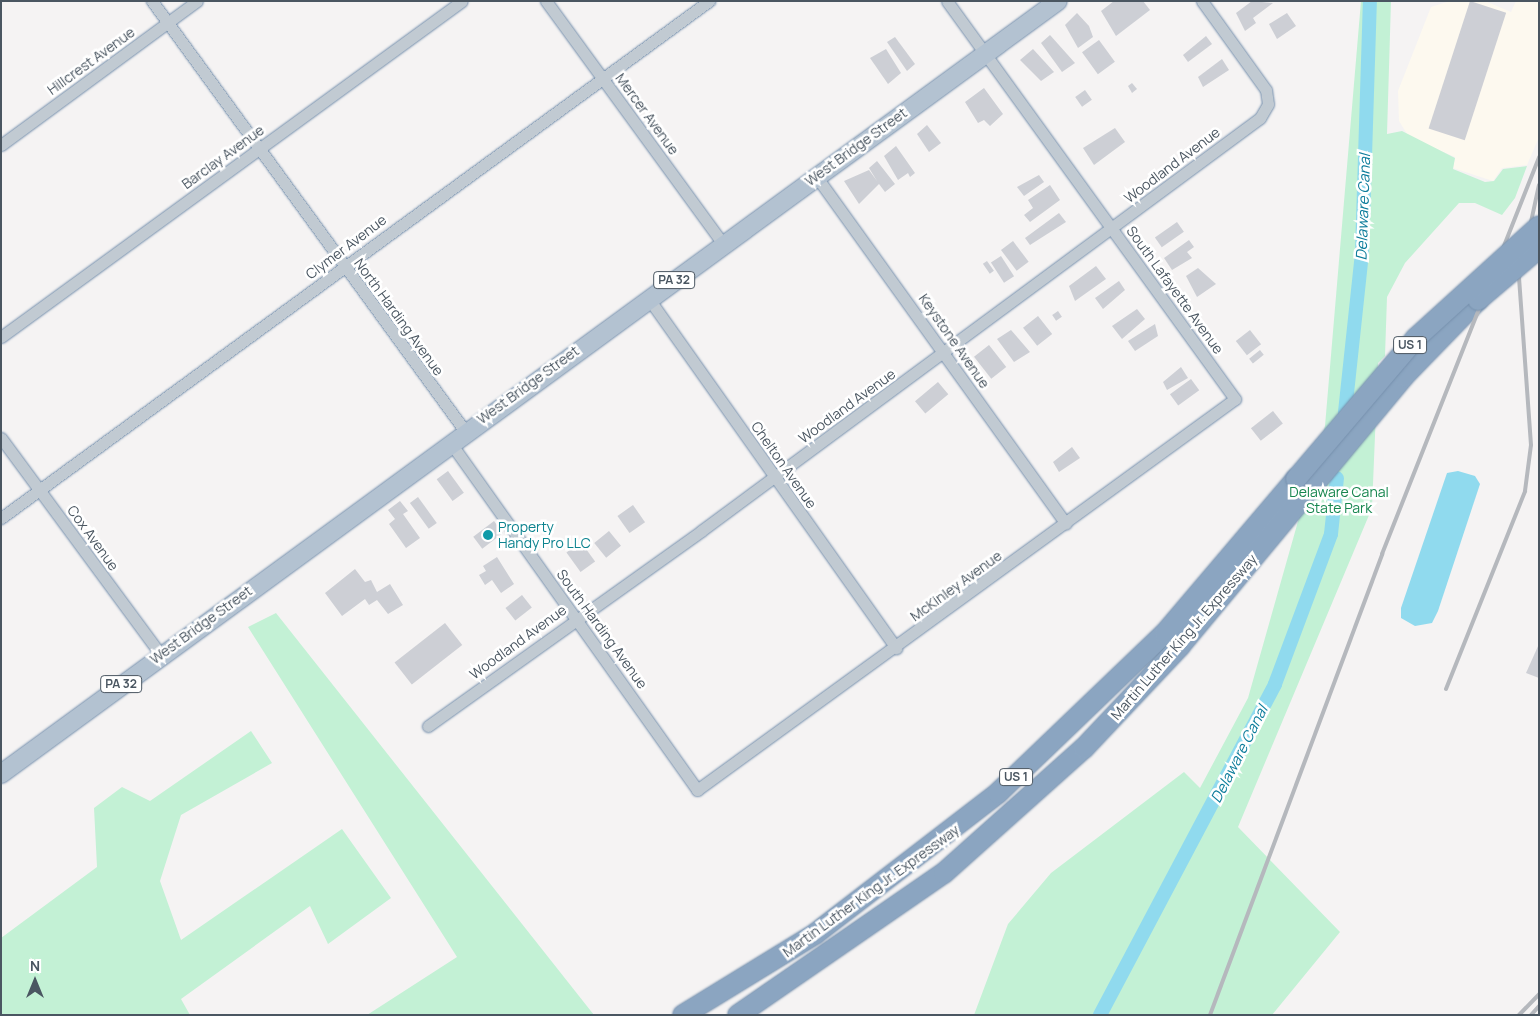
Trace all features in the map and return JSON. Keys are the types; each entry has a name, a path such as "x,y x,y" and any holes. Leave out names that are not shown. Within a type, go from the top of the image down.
{"highway":[{"name":"Martin Luther King Jr. Expressway","path":"738,1015 906,901 1016,813 1149,681 1422,332 1539,226"},
{"name":"Martin Luther King Jr. Expressway","path":"683,1015 815,934 998,793 1165,633 1404,376 1478,300 1539,248"},
{"path":"1478,300 1539,265"}],"main road":[{"name":"West Bridge Street","path":"1,774 465,431 1058,1"}],"street":[{"name":"North Harding Avenue","path":"152,1 465,431"},
{"name":"Hillcrest Avenue","path":"1,145 198,1"},
{"name":"Barclay Avenue","path":"1,337 462,1"},
{"name":"Mercer Avenue","path":"546,1 723,244"},
{"name":"Clymer Avenue","path":"1,518 709,1"},
{"name":"South Lafayette Avenue","path":"947,1 1236,399"},
{"name":"Woodland Avenue","path":"428,726 774,478 1260,118 1268,96 1202,1"},
{"name":"Keystone Avenue","path":"816,176 1066,524"},
{"name":"Chelton Avenue","path":"648,298 896,648"},
{"name":"McKinley Avenue","path":"694,786 697,790 896,648 1236,399"},
{"name":"Cox Avenue","path":"1,438 160,655"},
{"name":"South Harding Avenue","path":"450,442 694,786"}],"shaded area":[{"path":"1450,1 1485,1 1511,12 1516,1 1539,1 1539,137 1527,165 1502,168 1493,181 1453,168 1455,157 1409,137 1399,121 1398,91 1431,7"}],"green space":[{"name":"Delaware Canal State Park","path":"1361,1 1391,1 1387,134 1402,131 1455,158 1453,169 1485,182 1494,181 1503,169 1527,166 1515,198 1502,215 1475,203 1459,203 1405,263 1387,297 1385,356 1378,363 1372,508 1238,827 1340,932 1272,1015 974,1015 1008,924 1051,873 1184,772 1200,788 1248,698 1325,426"},
{"path":"276,613 594,1015 367,1015 457,957 248,627"},
{"path":"251,731 272,763 181,815 160,881 181,940 342,829 391,898 328,944 310,906 181,999 190,1015 1,1015 1,938 97,867 94,808 122,787 150,801"}],"water":[{"path":"1458,471 1475,476 1480,484 1438,611 1432,623 1415,626 1401,618 1401,608 1447,473"}],"building":[{"path":"1114,1 1143,1 1150,10 1116,36 1101,11"},
{"path":"1252,1 1273,3 1253,18 1256,23 1245,31 1236,13"},
{"path":"1470,1 1506,13 1465,140 1429,128"},
{"path":"1077,13 1089,26 1093,37 1078,48 1065,25"},
{"path":"1287,13 1296,26 1277,39 1269,24"},
{"path":"1050,35 1075,63 1062,72 1041,43"},
{"path":"1206,36 1212,44 1188,62 1183,55"},
{"path":"895,37 915,64 907,71 887,42"},
{"path":"1099,40 1115,62 1098,74 1082,52"},
{"path":"886,49 901,73 888,84 870,58"},
{"path":"1033,49 1054,72 1041,81 1020,60"},
{"path":"1222,59 1229,70 1203,87 1198,77"},
{"path":"1132,83 1137,89 1132,93 1128,86"},
{"path":"984,88 1003,114 990,126 984,120 978,123 965,102"},
{"path":"1085,90 1092,100 1082,107 1075,97"},
{"path":"927,125 941,143 929,152 917,134"},
{"path":"1115,128 1125,142 1094,165 1083,148"},
{"path":"896,146 915,173 910,177 908,173 898,180 884,156"},
{"path":"877,161 895,184 885,192 879,184 859,204 844,181 869,170 877,181 869,168"},
{"path":"1039,175 1044,182 1024,196 1017,187"},
{"path":"1050,185 1060,200 1030,222 1024,215 1033,208 1028,200"},
{"path":"1059,213 1066,222 1030,245 1025,238"},
{"path":"1177,222 1184,232 1162,247 1155,237"},
{"path":"1189,240 1194,247 1187,252 1192,258 1172,270 1164,258"},
{"path":"1013,241 1029,262 1017,271 1001,250"},
{"path":"1001,256 1014,276 1004,283 991,263"},
{"path":"987,261 994,271 990,274 983,264"},
{"path":"1096,266 1106,279 1075,301 1069,286"},
{"path":"1198,268 1216,284 1197,297 1186,276"},
{"path":"1119,281 1125,290 1103,309 1095,298"},
{"path":"1137,309 1145,319 1122,339 1112,326"},
{"path":"1058,311 1062,317 1056,321 1052,315"},
{"path":"1038,316 1052,334 1037,346 1023,328"},
{"path":"1155,324 1158,336 1135,351 1128,341"},
{"path":"1011,330 1030,352 1014,362 997,339"},
{"path":"1250,330 1261,344 1247,355 1236,341"},
{"path":"989,345 1006,367 991,379 974,357"},
{"path":"1260,350 1264,355 1253,363 1249,359"},
{"path":"1181,367 1188,378 1167,390 1163,382"},
{"path":"1191,379 1199,390 1178,406 1170,394"},
{"path":"938,382 948,394 925,414 915,401"},
{"path":"1273,411 1283,424 1261,441 1251,428"},
{"path":"1072,447 1080,458 1059,472 1053,462"},
{"path":"448,471 464,493 453,501 437,479"},
{"path":"418,497 437,523 429,529 410,503"},
{"path":"400,501 408,511 403,514 420,538 406,548 389,524 395,519 388,510"},
{"path":"633,505 645,522 629,533 617,516"},
{"name":"Property Handy Pro LLC","path":"494,521 503,533 482,549 473,537"},
{"path":"609,531 621,546 606,558 594,543"},
{"path":"581,542 595,561 581,572 566,553"},
{"path":"497,557 514,584 501,593 492,580 485,585 479,575 486,571 483,566"},
{"path":"355,569 365,582 371,580 377,592 390,584 403,605 388,614 377,600 369,605 365,599 342,616 325,593"},
{"path":"522,595 532,608 515,621 505,608"},
{"path":"445,623 462,645 412,684 395,662"},
{"path":"1539,644 1539,678 1526,673"}],"waterway":[{"name":"Delaware Canal","path":"1345,412 1362,252 1370,1"},
{"name":"Delaware Canal","path":"1100,1015 1275,684 1331,534 1337,478"}],"railway":[{"path":"1210,1015 1382,554 1539,157"},
{"path":"1446,689 1525,491 1531,445 1519,278 1539,185"},
{"path":"1519,1015 1539,994"},
{"path":"1531,1015 1539,1006"}],"place":[{"name":"Property Handy Pro LLC","path":"488,535"}]}
